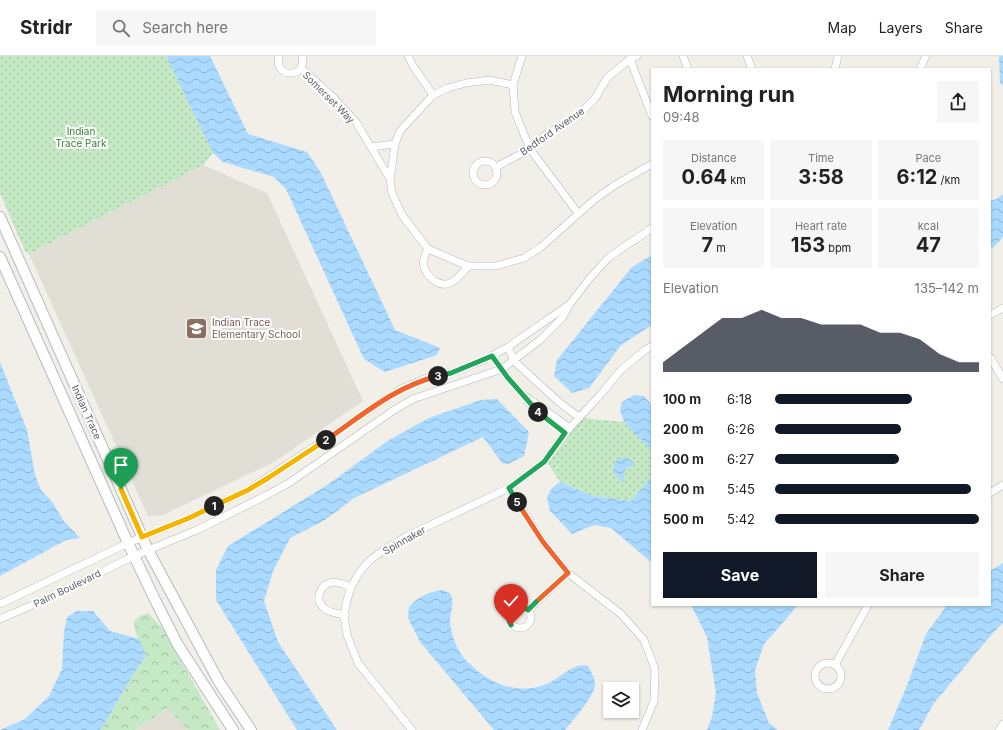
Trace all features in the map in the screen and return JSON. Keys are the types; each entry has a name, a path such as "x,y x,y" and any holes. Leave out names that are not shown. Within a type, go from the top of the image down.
{"main road":[{"name":"Indian Trace","path":"0,217 148,550 219,682 251,730"},
{"name":"Indian Trace","path":"0,257 134,556 178,645 233,730"}],"street":[{"name":"Somerset Way","path":"279,56 279,66 285,72 294,73 301,68 303,61 302,56"},
{"path":"408,56 433,95"},
{"path":"522,56 513,85 515,112 530,149 578,213"},
{"name":"Bedford Avenue","path":"496,167 530,149 544,136 581,113 596,97 607,78 637,56"},
{"path":"683,56 688,68"},
{"path":"835,68 838,56"},
{"path":"920,68 926,56"},
{"path":"749,57 752,68"},
{"path":"630,60 651,113"},
{"name":"Somerset Way","path":"301,68 333,97 356,122 390,179 392,193 402,215 428,249 468,266 496,266 524,258 540,247 578,213 615,185 651,165"},
{"path":"390,179 395,144 400,131 433,95 448,88 466,83 489,80 513,85"},
{"path":"371,147 395,144"},
{"path":"570,304 589,279 608,258 651,229"},
{"path":"428,249 424,258 424,267 435,281 443,285 451,283 455,280 468,266"},
{"name":"Palm Boulevard","path":"0,604 128,543 189,518 248,490 399,390 424,379 451,373 492,356 546,322 570,304"},
{"name":"Palm Boulevard","path":"0,619 37,603 134,556 199,529 289,483 394,410 413,399 502,370 540,340 562,318 570,304"},
{"path":"991,314 1003,308"},
{"path":"508,347 514,361 560,403 579,417"},
{"name":"Spinnaker","path":"412,730 358,663 347,635 344,615 351,587 359,573 369,560 385,548 509,488 544,462 567,430 621,370 651,347"},
{"path":"492,356 521,393 567,430"},
{"path":"991,359 1003,379"},
{"path":"991,492 1003,485"},
{"path":"509,488 540,537 568,573 621,614 644,640 654,669 654,701 642,730"},
{"path":"528,610 568,573"},
{"path":"344,615 324,609 318,598 320,591 324,586 333,582 351,587"},
{"path":"31,590 37,603"},
{"path":"835,665 867,606"},
{"path":"999,730 1003,724"}],"shaded area":[{"name":"Indian Trace Elementary School","path":"203,165 267,193 363,401 274,462 163,515 148,516 29,254"},
{"path":"169,708 188,730 135,730"}],"green space":[{"name":"Indian Trace Park","path":"0,56 166,56 213,153 203,165 29,254 25,251 0,193"},
{"path":"583,418 624,422 651,450 651,477 631,501 593,496 560,482 547,462"},
{"path":"148,613 162,628 220,730 188,730 168,708 135,730 99,730 102,728 131,678 146,656 136,634 134,621 140,616"}],"water":[{"path":"166,56 210,56 248,134 307,152 321,173 395,330 440,348 437,355 385,372 364,359 286,189 274,177 223,162 213,153"},
{"path":"999,56 1003,56 1003,86 1000,83"},
{"path":"1003,194 1003,237 993,248 991,247 991,201 997,199"},
{"path":"651,256 651,326 621,345 589,388 572,393 554,376 557,360 632,267"},
{"path":"0,362 27,430 35,475 41,490 53,503 63,520 80,538 66,540 0,576"},
{"path":"634,395 644,396 651,404 651,450 624,422 620,410 622,402"},
{"path":"497,399 529,432 524,456 508,464 502,463 483,437 354,498 325,520 290,538 273,571 264,601 278,642 337,730 297,730 216,600 216,570 228,546 327,485 389,440 429,418 481,400"},
{"path":"625,457 635,464 628,467 623,473 625,476 623,479 625,480 623,482 612,471 615,469 613,464 619,458 623,459"},
{"path":"651,477 651,562 611,528 594,525 572,534 550,511 547,497 552,488 560,482 593,496 631,501"},
{"path":"1003,563 1003,623 934,703 919,730 888,730 906,688 926,634 946,606 991,606 991,570"},
{"path":"442,590 450,593 452,604 450,624 458,649 463,657 480,673 497,683 517,688 537,687 547,684 572,668 583,665 588,666 593,675 595,684 594,689 578,715 565,730 494,730 420,642 408,618 409,607 416,600 432,592"},
{"path":"692,606 796,606 764,644 755,670 757,693 769,723 778,730 707,730 712,717 716,693 707,637"},
{"path":"77,611 93,611 110,631 139,639 146,656 131,678 102,728 99,730 0,730 25,719 49,696 62,669 64,632 67,617"}],"place":[{"name":"Indian Trace Elementary School","path":"196,328"}],"route":[{"path":"121,489 142,537 189,518 248,490 399,390 424,379 451,373 492,356 508,378 534,408 565,433 551,455 544,462 509,488 543,542 568,573 528,610 522,606 512,609 508,619 511,625"}]}
